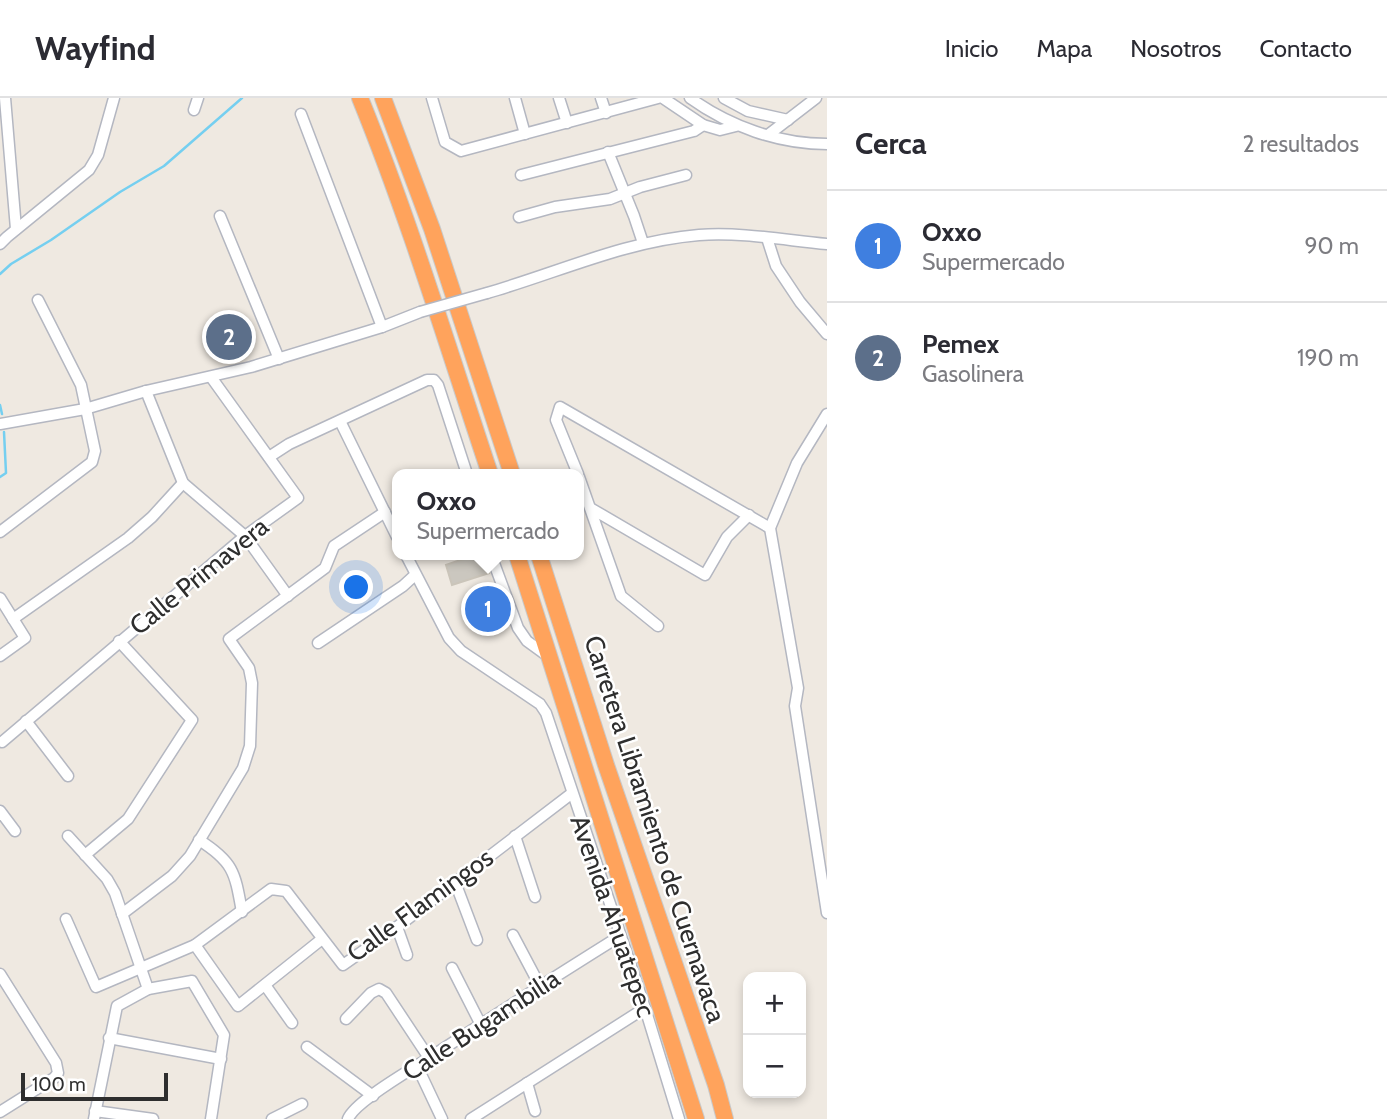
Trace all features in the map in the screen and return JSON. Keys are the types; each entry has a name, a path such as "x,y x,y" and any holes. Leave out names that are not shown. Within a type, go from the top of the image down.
{"highway":[{"path":"359,98 382,153 411,236 488,469"},
{"path":"383,98 432,229 510,469"},
{"name":"Carretera Libramiento de Cuernavaca","path":"519,560 696,1119"},
{"name":"Carretera Libramiento de Cuernavaca","path":"541,560 606,765 716,1085 725,1119"}],"street":[{"path":"5,98 16,229"},
{"path":"0,244 89,170 98,155 114,98"},
{"path":"194,110 198,98"},
{"path":"432,98 445,142 461,151 657,98"},
{"path":"515,98 525,134"},
{"path":"559,98 567,123"},
{"path":"601,98 606,113"},
{"path":"663,98 703,125 720,130 736,126"},
{"path":"690,98 736,126 797,142 827,144"},
{"path":"724,98 748,111 788,120"},
{"path":"768,135 816,98"},
{"path":"302,114 382,327"},
{"path":"521,175 694,131 703,125"},
{"path":"608,152 643,243"},
{"path":"519,217 555,207 610,199 640,187 685,175"},
{"path":"220,216 279,359"},
{"path":"0,424 85,408 279,359 643,243 698,235 738,234 827,244"},
{"path":"767,238 776,266 800,303 827,334"},
{"path":"0,532 92,463 95,452 81,386 38,300"},
{"path":"211,377 269,457 289,444 426,380 434,380 438,385 465,469"},
{"path":"146,391 183,483 245,536 288,596"},
{"path":"576,469 556,420 560,407 770,528"},
{"path":"827,414 797,463 770,528 798,688 795,706 822,852 827,913"},
{"path":"340,421 392,527"},
{"name":"Calle Primavera","path":"85,855 128,819 192,720 120,641 245,536 298,498 269,457"},
{"path":"13,619 128,538 152,517 183,483"},
{"path":"584,488 621,596 658,626"},
{"path":"592,509 705,575 727,537 749,515"},
{"path":"122,914 172,876 190,856 243,768 250,746 252,683 249,668 229,639 325,568 334,546 385,512"},
{"path":"318,643 403,586 415,575 408,560"},
{"path":"493,560 518,628 527,641 549,657"},
{"name":"Avenida Ahuatepec","path":"415,575 449,638 461,651 540,705 546,713 645,1008 679,1119"},
{"path":"0,598 25,638 0,656"},
{"path":"2,742 120,641"},
{"path":"26,721 68,776"},
{"name":"Calle Flamingos","path":"66,919 96,987 195,945 271,889 286,891 343,965 397,927 571,793"},
{"path":"0,811 15,831"},
{"path":"68,836 107,878 148,989"},
{"path":"515,836 535,897"},
{"path":"199,840 219,852 230,866 242,912"},
{"path":"455,882 477,940"},
{"path":"397,927 407,956"},
{"path":"513,935 540,986"},
{"name":"Calle Bugambilia","path":"348,1119 350,1113 417,1066 620,936"},
{"path":"195,945 238,1006 323,939"},
{"path":"452,968 481,1023"},
{"path":"0,974 56,1063 58,1073 0,1112"},
{"path":"153,1119 95,1115 117,1006 148,989 192,981 224,1035 211,1119"},
{"path":"265,985 292,1023"},
{"path":"345,1019 371,993 379,989 386,993 429,1058"},
{"path":"471,1119 645,1008"},
{"path":"109,1038 221,1059"},
{"path":"307,1047 373,1096"},
{"path":"417,1066 442,1119"},
{"path":"527,1083 535,1111"},
{"path":"272,1119 302,1104"}],"building":[{"path":"460,560 485,560 489,573 452,585 446,565"}],"waterway":[{"path":"0,274 120,192 164,166 242,98"},
{"path":"0,405 2,414"},
{"path":"0,477 6,473 4,432"}],"place":[{"name":"Pemex","path":"229,337"},
{"name":"Oxxo","path":"488,609"}]}
